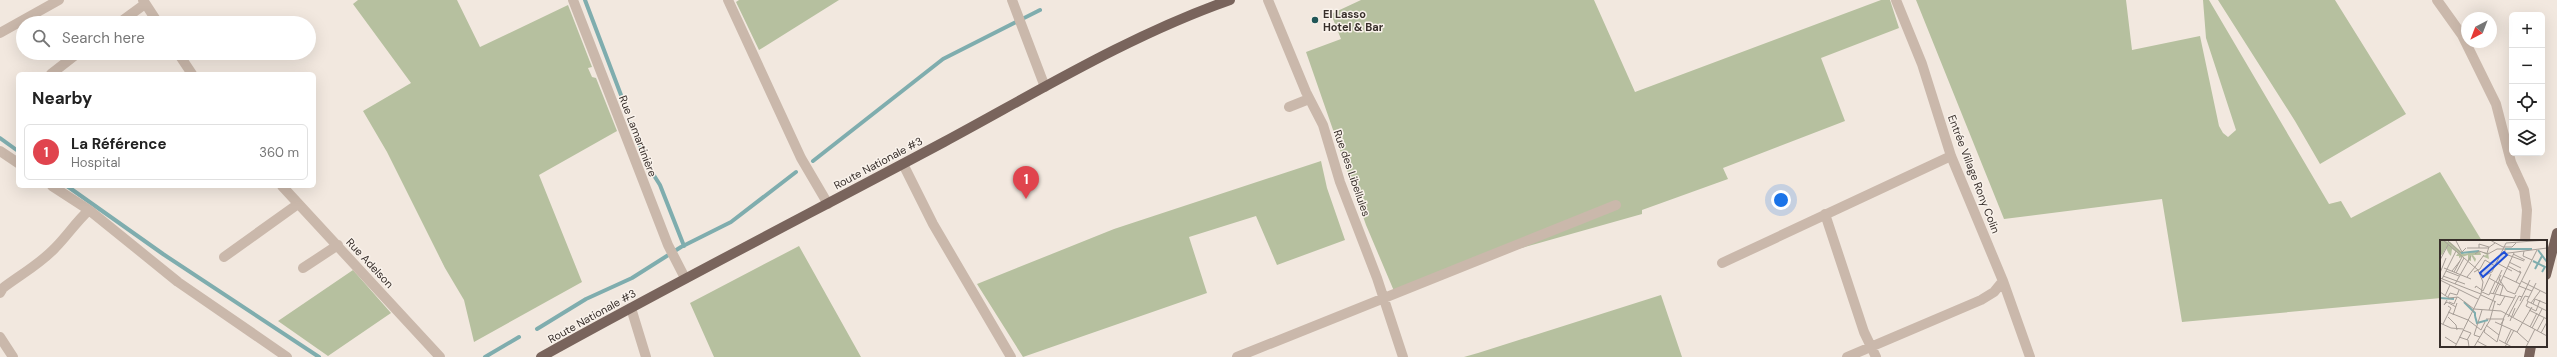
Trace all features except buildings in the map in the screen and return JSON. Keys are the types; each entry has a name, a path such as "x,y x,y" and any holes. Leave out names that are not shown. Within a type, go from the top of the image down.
{"main road":[{"name":"Route Nationale #3","path":"541,357 685,278 828,204 1045,87 1157,30 1230,0"},
{"path":"2547,269 2557,234"},
{"path":"2529,357 2531,347"}],"street":[{"path":"30,16 59,0"},
{"name":"Rue Lamartinière","path":"573,0 668,245 685,278"},
{"path":"728,0 801,158 828,204"},
{"name":"Rue des Libellules","path":"1268,0 1309,99 1323,125 1340,182 1384,298 1403,357"},
{"name":"Entrée Village Rony Colin","path":"1896,0 1922,64 1951,156 2003,281 2030,357"},
{"path":"2437,0 2462,35 2496,104 2511,162 2524,190 2527,210 2525,240"},
{"path":"127,16 144,2 153,16"},
{"path":"1013,2 1045,87"},
{"path":"0,33 16,24"},
{"path":"54,72 69,60"},
{"path":"183,60 191,72"},
{"path":"1289,107 1309,99"},
{"path":"0,151 16,162"},
{"path":"1722,263 1785,235 1825,214 1951,156"},
{"path":"903,164 934,224 1012,357"},
{"path":"55,188 89,210 178,282 287,357"},
{"name":"Rue Adelson","path":"284,188 440,357"},
{"path":"224,257 298,204"},
{"path":"1237,357 1616,205"},
{"path":"0,292 3,288 55,248 70,228 89,210"},
{"path":"1825,214 1864,332 1872,345 1876,357"},
{"path":"304,268 338,245"},
{"path":"1847,357 1872,345 1906,334 1981,300 1994,292 2003,281"},
{"path":"630,308 646,357"},
{"path":"0,337 13,357"}],"green space":[{"path":"358,0 457,0 480,47 568,5 592,67 588,68 592,77 596,78 617,131 539,175 582,282 474,342 464,300 445,268 387,152 363,111 411,83 353,4"},
{"path":"739,0 839,0 759,50 736,2"},
{"path":"1361,0 1594,0 1635,92 1881,0 1890,0 1899,28 1821,58 1845,121 1723,168 1728,179 1642,210 1642,214 1511,251 1394,291 1366,225 1306,52 1341,39 1331,14"},
{"path":"1916,0 2126,0 2132,50 2200,36 2219,126 2223,133 2228,137 2236,130 2206,38 2203,0 2209,0 2329,204 2341,201 2351,218 2440,172 2481,240 2440,240 2440,298 2182,322 2162,199 2004,219"},
{"path":"2218,0 2335,0 2406,114 2320,164 2295,121"},
{"path":"1321,161 1327,188 1345,240 1277,265 1256,216 1189,237 1207,293 1023,357 977,284 1114,229"},
{"path":"799,246 861,357 714,357 690,303"},
{"path":"353,270 391,313 328,356 278,321"},
{"path":"1661,295 1682,357 1464,357 1478,353"}],"waterway":[{"path":"585,0 621,95"},
{"path":"813,161 943,59 1040,10"},
{"path":"631,123 648,166 660,185 684,246"},
{"path":"0,138 16,150"},
{"path":"537,329 586,299 632,278 681,247 731,222 796,172"},
{"path":"70,188 163,254 319,357"},
{"path":"485,357 519,337"}],"place":[{"name":"El Lasso Hotel & Bar","path":"1315,20"},
{"name":"La Référence","path":"1026,199"}]}
